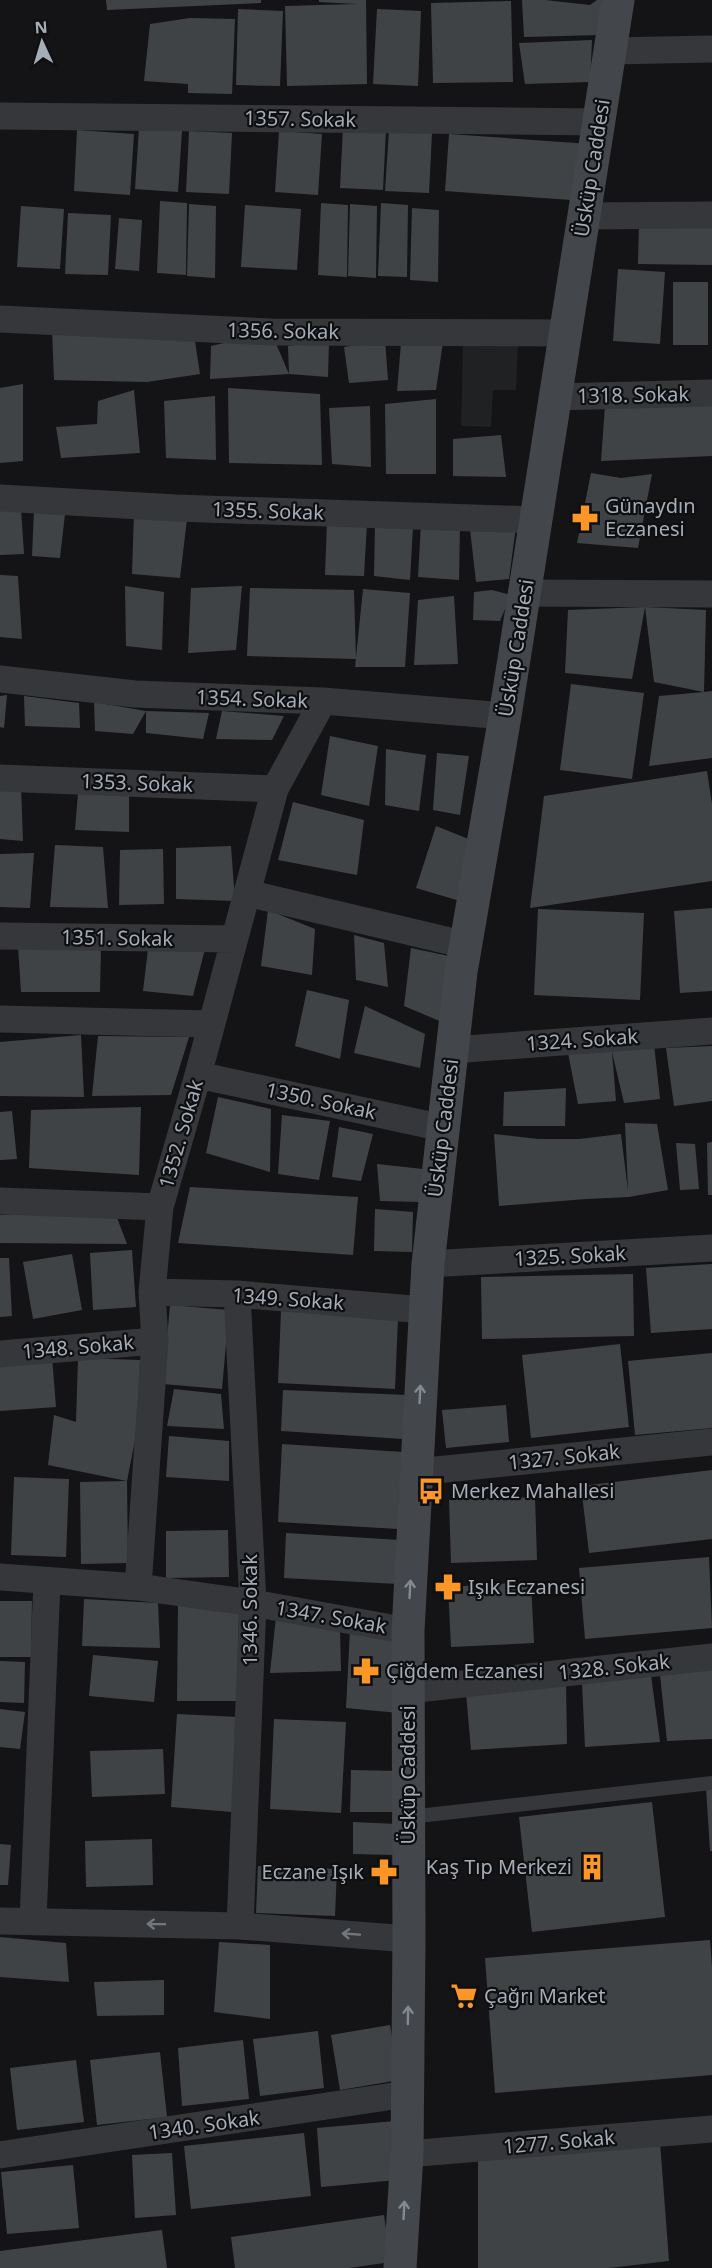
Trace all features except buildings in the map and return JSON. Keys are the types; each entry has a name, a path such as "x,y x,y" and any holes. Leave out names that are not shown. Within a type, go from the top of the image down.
{"street":[{"name":"Üsküp Caddesi","path":"400,2268 407,2154 408,1630 428,1264 466,945 505,716 618,0"},
{"path":"610,51 712,49"},
{"name":"1357. Sokak","path":"0,117 600,122"},
{"path":"584,216 712,215"},
{"name":"1356. Sokak","path":"0,319 271,332 565,333"},
{"name":"1318. Sokak","path":"555,397 712,393"},
{"name":"1355. Sokak","path":"0,498 176,508 536,520"},
{"path":"524,593 712,594"},
{"name":"1354. Sokak","path":"0,679 135,694 324,701 505,716"},
{"name":"1352. Sokak","path":"138,1587 155,1341 152,1292 160,1208 275,789 324,701"},
{"name":"1353. Sokak","path":"0,778 275,789"},
{"path":"247,893 466,945"},
{"name":"1351. Sokak","path":"0,936 234,939"},
{"path":"0,1019 210,1024"},
{"name":"1324. Sokak","path":"452,1050 712,1031"},
{"name":"1350. Sokak","path":"198,1075 443,1128"},
{"path":"0,1201 160,1208"},
{"name":"1325. Sokak","path":"428,1264 712,1248"},
{"name":"1349. Sokak","path":"152,1292 237,1294 424,1310"},
{"name":"1346. Sokak","path":"237,1294 253,1603 240,1926"},
{"name":"1348. Sokak","path":"0,1353 155,1341"},
{"name":"1327. Sokak","path":"416,1472 712,1442"},
{"name":"1347. Sokak","path":"0,1577 138,1587 253,1603 408,1630"},
{"path":"33,1922 47,1581"},
{"name":"1328. Sokak","path":"408,1690 712,1657"},
{"path":"0,1921 240,1926 409,1939"},
{"name":"1340. Sokak","path":"0,2155 407,2094"},
{"name":"1277. Sokak","path":"407,2154 712,2129"}],"lane":[{"path":"409,1817 712,1783"}],"shaded area":[{"path":"463,342 518,343 516,390 493,390 491,427 461,426"}],"place":[{"name":"Günaydın Eczanesi","path":"585,518"},
{"name":"Merkez Mahallesi","path":"431,1491"},
{"name":"Işık Eczanesi","path":"448,1587"},
{"name":"Çiğdem Eczanesi","path":"366,1671"},
{"name":"Kaş Tıp Merkezi","path":"592,1867"},
{"name":"Eczane Işık","path":"384,1872"},
{"name":"Çağrı Market","path":"464,1996"}]}
